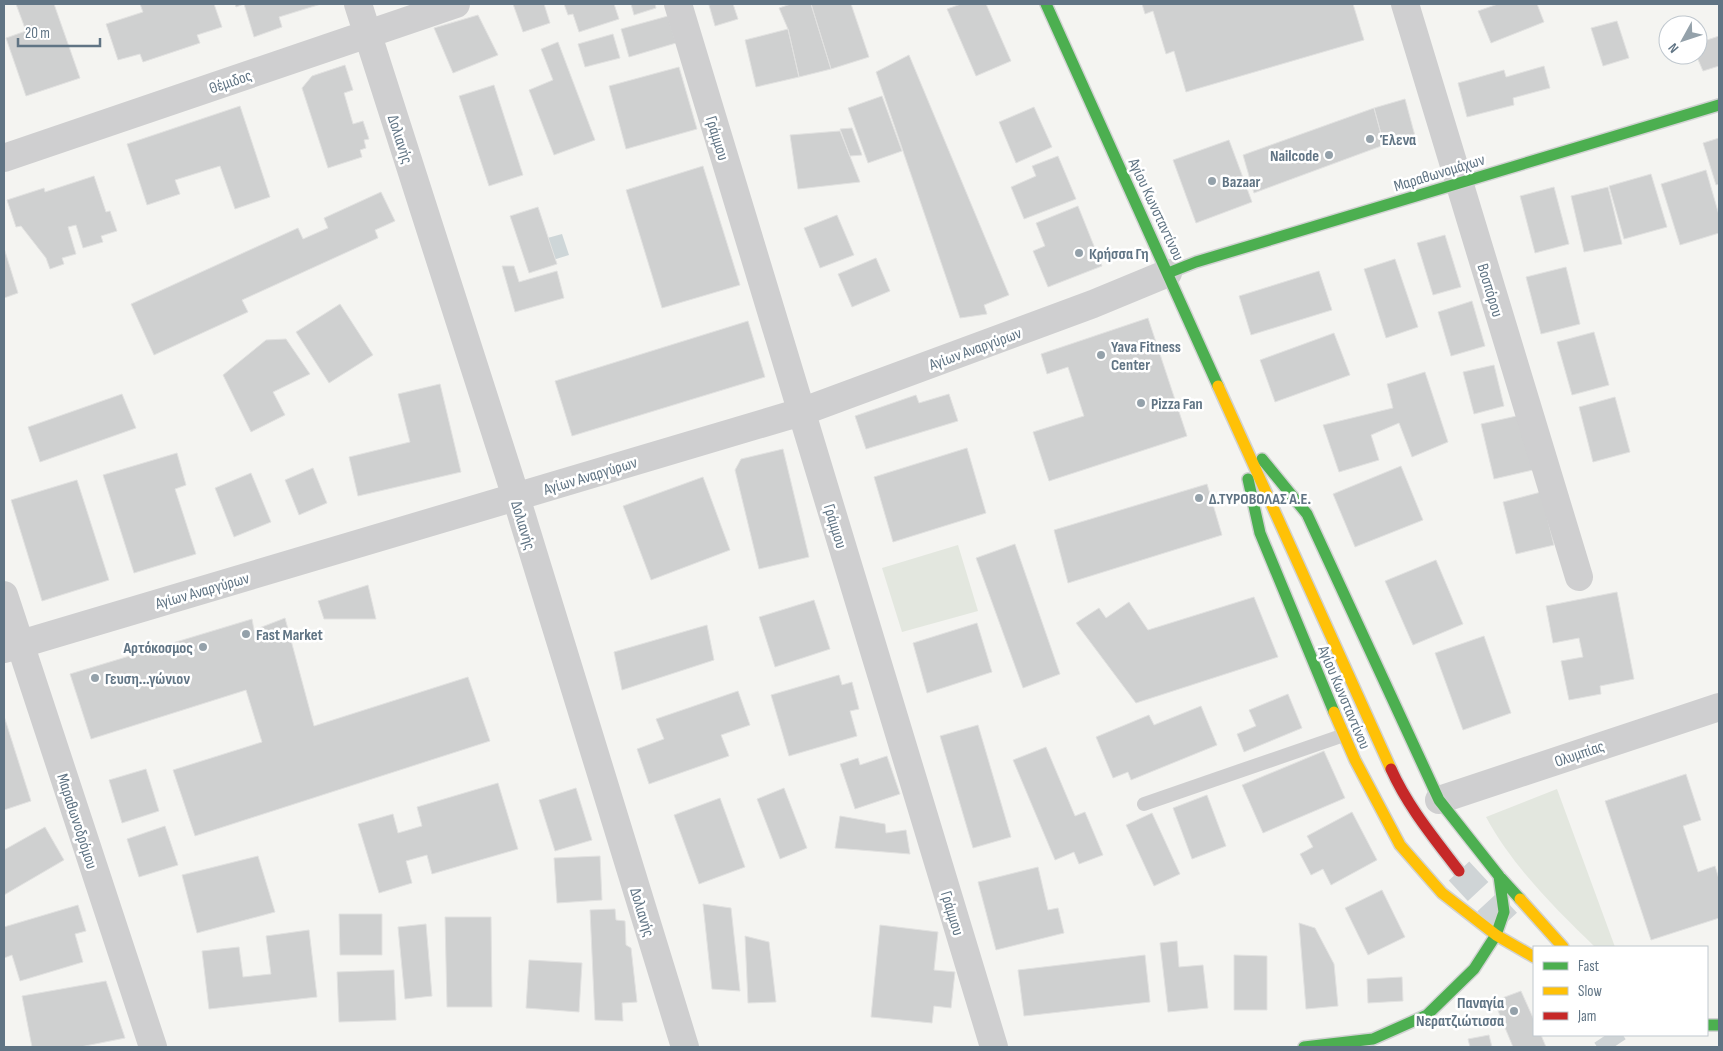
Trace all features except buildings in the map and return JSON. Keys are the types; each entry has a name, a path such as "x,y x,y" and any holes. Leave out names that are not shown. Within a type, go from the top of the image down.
{"street":[{"name":"Δολιανής","path":"358,4 516,497 685,1047"},
{"name":"Θέμιδος","path":"4,158 456,4"},
{"name":"Γράμμου","path":"678,4 994,1047"},
{"name":"Αγίου Κωνσταντίνου","path":"1046,4 1397,783 1415,813 1459,871"},
{"name":"Βοσπόρου","path":"1405,4 1578,577"},
{"name":"Μαραθωνομάχων","path":"1168,273 1196,262 1719,105"},
{"name":"Αγίων Αναργύρων","path":"12,646 801,412 1084,307 1168,273"},
{"name":"Αγίου Κωνσταντίνου","path":"1238,429 1260,533 1355,760 1400,845 1442,893 1496,935 1533,956"},
{"name":"Αγίου Κωνσταντίνου","path":"1238,429 1307,514 1439,800 1499,876 1562,946"},
{"name":"Μαραθωνοδρόμου","path":"4,595 12,646 153,1047"},
{"name":"Ολυμπίας","path":"1439,800 1719,707"},
{"path":"1304,1047 1373,1039 1427,1015 1474,970 1496,935 1504,912 1499,876"}],"lane":[{"path":"1144,804 1344,735"}],"shaded area":[{"path":"562,234 569,255 540,264 533,242"},
{"path":"958,545 978,611 902,632 882,568"},
{"path":"1557,789 1615,946 1594,946 1565,917 1522,870 1486,817"}],"tunnel":[{"path":"1459,871 1514,930"},
{"path":"1607,1036 1614,1047"}],"traffic: fast":[{"path":"1046,4 1218,386"},
{"path":"1168,273 1196,262 1719,105"},
{"path":"1262,459 1307,514 1439,800 1499,876 1520,899"},
{"path":"1248,479 1260,533 1334,712"},
{"path":"1304,1047 1373,1039 1427,1015 1474,969 1496,935 1504,912 1499,876"},
{"path":"1708,1025 1719,1025"}],"traffic: slow":[{"path":"1218,386 1391,769"},
{"path":"1334,712 1355,760 1400,845 1442,893 1496,935 1533,956"},
{"path":"1520,899 1562,946"}],"traffic: jam":[{"path":"1391,769 1413,809 1459,871"}],"place":[{"name":"Έλενα","path":"1370,139"},
{"name":"Nailcode","path":"1329,155"},
{"name":"Bazaar","path":"1212,181"},
{"name":"Κρήσσα Γη","path":"1079,253"},
{"name":"Yava Fitness Center","path":"1101,355"},
{"name":"Pizza Fan","path":"1141,403"},
{"name":"Δ.ΤΥΡΟΒΟΛΑΣ Α.Ε.","path":"1199,498"},
{"name":"Fast Market","path":"246,634"},
{"name":"Αρτόκοσμος","path":"203,647"},
{"name":"Γευση...γώνιον","path":"95,678"},
{"name":"Παναγία Νερατζιώτισσα","path":"1514,1011"}]}
